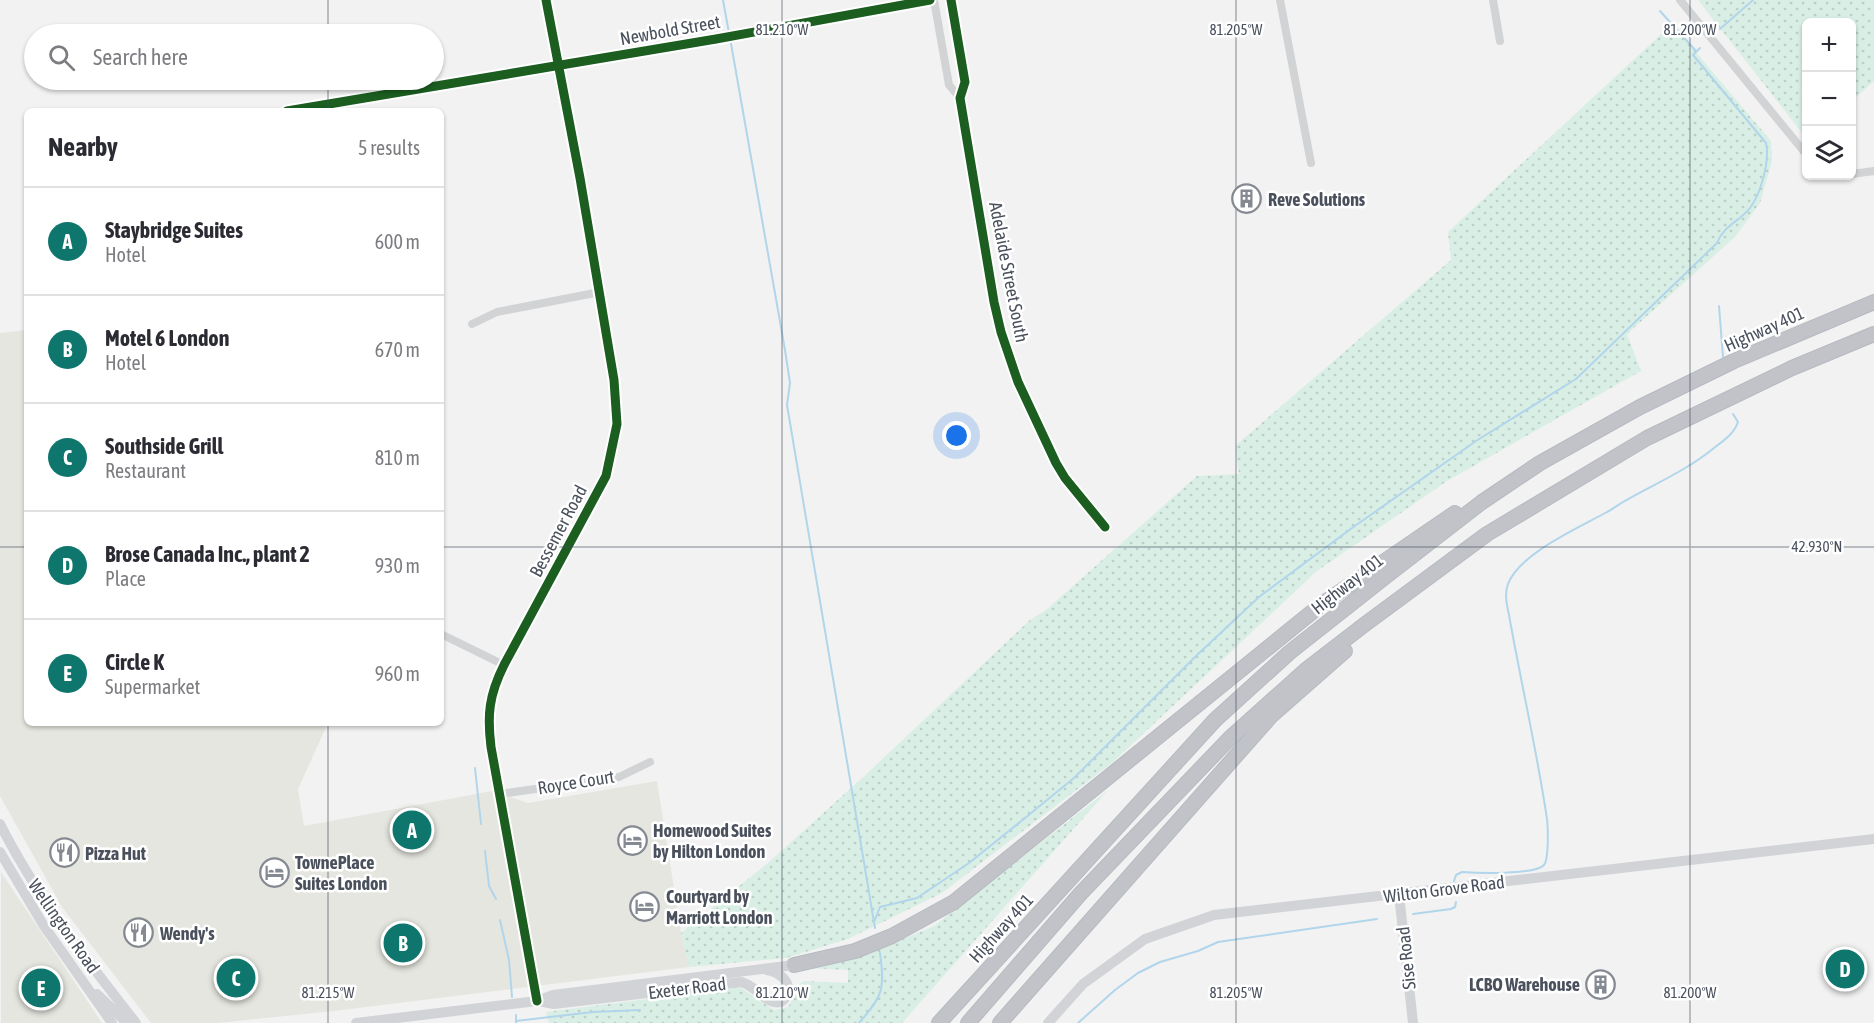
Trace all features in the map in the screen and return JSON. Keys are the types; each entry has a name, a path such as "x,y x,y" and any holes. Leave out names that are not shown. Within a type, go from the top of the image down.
{"highway":[{"name":"Highway 401","path":"939,1023 1215,720 1290,652 1482,502 1540,463 1640,407 1734,361 1874,302"},
{"name":"Highway 401","path":"968,1023 1081,893 1230,738 1307,669 1364,625 1486,534 1647,438 1792,368 1874,334"},
{"path":"794,965 855,951 882,940 954,902 1322,604 1449,516 1482,502"},
{"path":"1000,1023 1160,839 1271,716 1355,642 1364,625"}],"street":[{"path":"444,85 557,66 546,0"},
{"name":"Newbold Street","path":"557,66 932,0"},
{"name":"Adelaide Street South","path":"932,0 949,86 960,98"},
{"name":"Adelaide Street South","path":"951,0 965,82 960,98 1001,332 1018,382 1056,463 1065,478 1105,527"},
{"path":"1280,0 1311,163"},
{"path":"1493,0 1500,41"},
{"path":"1680,0 1802,149"},
{"name":"Bessemer Road","path":"537,1001 488,720 490,698 504,665 598,493 611,459 617,424 614,380 600,292 557,66"},
{"path":"305,108 413,90"},
{"path":"1856,173 1874,171"},
{"path":"472,324 497,312 600,292"},
{"path":"444,635 504,665"},
{"name":"Royce Court","path":"500,794 619,777 650,762"},
{"name":"Wellington Road","path":"0,824 12,848 59,922 136,1023"},
{"name":"Wilton Grove Road","path":"1048,1023 1083,984 1145,939 1214,915 1874,839"},
{"name":"Wellington Road","path":"0,852 44,926 112,1023"},
{"name":"Sise Road","path":"1399,894 1413,1023"},
{"name":"Exeter Road","path":"356,1023 537,1001 553,995 794,965"},
{"name":"Exeter Road","path":"537,1001 555,1004 741,982 749,984 771,1002 779,1003 785,999 788,992 785,978 778,972 764,969"},
{"path":"74,970 127,1023"}],"shaded area":[{"path":"24,330 24,726 327,726 298,789 304,826 492,791 528,803 657,781 681,932 689,967 334,1011 218,1023 151,1023 62,907 0,796 0,333"},
{"path":"1,872 102,1023 1,1023"}],"green space":[{"path":"1698,0 1874,0 1874,81 1856,97 1856,18 1802,18 1802,133"},
{"path":"1672,24 1771,141 1772,161 1760,203 1735,237 1627,334 1641,371 1447,481 1317,571 1113,762 942,893 848,939 786,958 689,967 681,933 768,863 1030,620 1046,610 1197,476 1239,474 1235,446 1451,260 1448,232"},
{"path":"1108,790 902,1023 549,1023 546,1012 740,987 774,1010 788,1007 796,986 804,981 848,983 848,970 809,968 859,957 934,926"}],"waterway":[{"path":"723,0 729,33"},
{"path":"1720,29 1753,0"},
{"path":"1660,11 1696,51"},
{"path":"730,38 785,350 790,383 787,405 875,928"},
{"path":"874,922 880,907 917,898 969,863 1074,778 1196,656 1259,597 1476,441 1576,379 1717,243 1727,228 1746,213 1754,202 1764,177 1767,159 1766,143 1693,55 1700,48"},
{"path":"1719,306 1723,357"},
{"path":"1454,881 1456,875 1462,872 1505,873 1539,868 1546,862 1547,823 1506,600 1508,584 1525,562 1552,542 1703,456 1734,430 1738,422 1733,414"},
{"path":"475,768 481,824"},
{"path":"485,851 489,886 496,899"},
{"path":"1413,914 1451,909 1455,907 1456,902"},
{"path":"1078,1023 1115,990 1138,973 1160,962 1198,951 1218,942 1377,919"},
{"path":"500,920 509,960 512,997"},
{"path":"859,1023 878,998 882,984 880,953"},
{"path":"516,1021 593,1012 640,1010"},
{"path":"516,1015 516,1023"}],"cycle path":[{"path":"537,1001 491,747 490,705 504,665 606,476 617,424 614,380 580,178 546,0"},
{"path":"444,85 930,0"},
{"path":"951,0 965,82 960,98 1001,332 1018,382 1056,463 1065,478 1105,527"},
{"path":"305,108 412,90"}],"place":[{"name":"Reve Solutions","path":"1247,199"},
{"name":"Staybridge Suites","path":"412,830"},
{"name":"Homewood Suites by Hilton London","path":"632,840"},
{"name":"Pizza Hut","path":"64,853"},
{"name":"TownePlace Suites London","path":"274,872"},
{"name":"Courtyard by Marriott London","path":"645,906"},
{"name":"Wendy's","path":"139,933"},
{"name":"Motel 6 London","path":"403,943"},
{"name":"Brose Canada Inc., plant 2","path":"1845,969"},
{"name":"Southside Grill","path":"236,978"},
{"name":"LCBO Warehouse","path":"1601,984"},
{"name":"Circle K","path":"41,988"}]}
